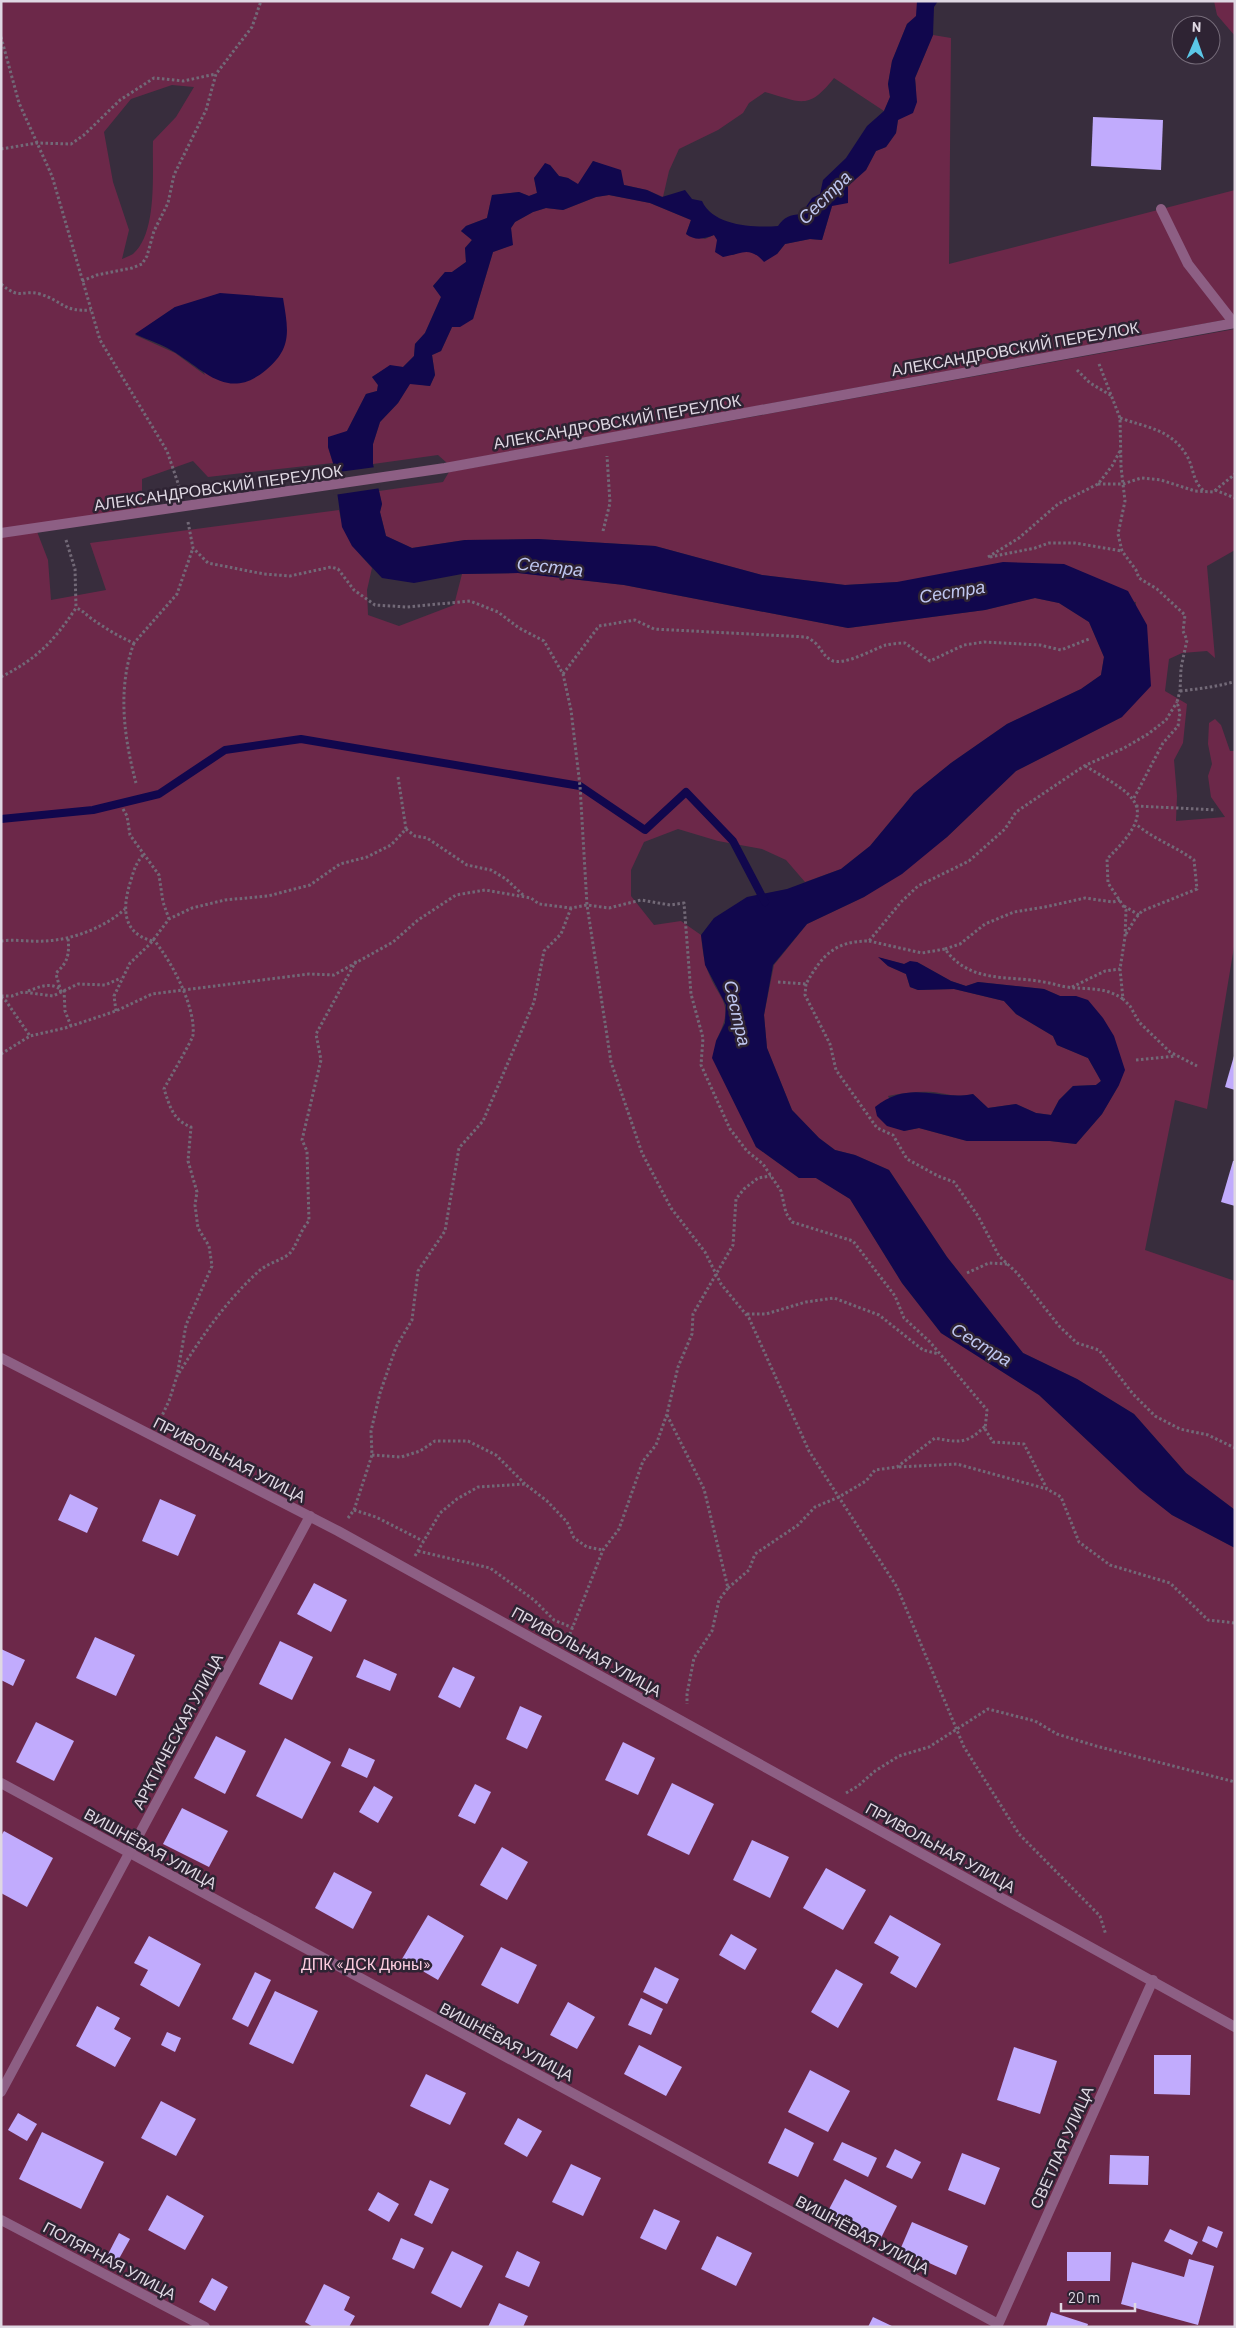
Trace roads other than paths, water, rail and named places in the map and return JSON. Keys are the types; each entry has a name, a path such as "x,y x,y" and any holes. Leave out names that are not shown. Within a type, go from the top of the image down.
{"street":[{"path":"1162,209 1188,264 1234,323"},
{"name":"АЛЕКСАНДРОВСКИЙ ПЕРЕУЛОК","path":"1,533 437,469 1234,323"},
{"name":"ПРИВОЛЬНАЯ УЛИЦА","path":"1,1358 338,1531 1235,2027"},
{"name":"АРКТИЧЕСКАЯ УЛИЦА","path":"1,2092 310,1516"},
{"name":"ВИШНЁВАЯ УЛИЦА","path":"1,1783 998,2325"},
{"name":"СВЕТЛАЯ УЛИЦА","path":"998,2325 1153,1980"},
{"name":"ПОЛЯРНАЯ УЛИЦА","path":"1,2220 205,2327"}],"water":[{"name":"Сестра","path":"917,1 938,1 934,7 933,35 915,78 917,102 913,113 898,120 896,133 886,147 876,151 866,170 848,186 848,203 832,206 822,240 810,239 785,244 777,254 764,262 749,252 723,257 715,252 717,240 714,235 700,239 686,234 691,220 650,203 609,195 596,197 563,210 546,208 533,212 515,222 511,228 513,245 493,252 473,319 460,327 452,327 441,351 432,355 435,375 430,386 410,384 398,403 380,422 373,444 373,464 382,504 380,512 386,536 412,548 465,540 538,539 655,546 762,575 845,585 897,582 1003,562 1064,564 1128,591 1147,625 1151,686 1122,717 1016,771 947,837 902,874 864,897 807,924 773,965 764,1015 767,1048 792,1110 819,1138 835,1150 855,1155 889,1170 947,1257 1023,1353 1077,1379 1134,1414 1186,1473 1235,1510 1235,1548 1172,1515 1140,1490 1039,1395 941,1333 902,1283 850,1199 816,1178 799,1178 756,1147 712,1058 716,1041 725,1023 726,1005 705,965 701,935 714,918 747,897 787,889 841,869 870,846 914,793 951,763 1007,724 1081,689 1101,675 1104,657 1089,622 1059,603 1035,598 985,610 848,628 624,585 518,573 462,574 414,583 382,578 352,546 342,527 333,463 328,447 328,437 347,431 366,394 377,391 378,385 372,377 390,365 403,367 414,356 415,344 425,333 441,297 433,286 445,272 452,272 466,262 465,248 472,240 461,231 466,226 487,218 492,195 519,192 529,196 537,193 534,178 545,163 550,165 559,176 568,178 578,184 593,161 621,170 624,185 647,190 662,197 685,190 692,199 702,201 715,216 735,224 778,226 788,217 801,214 812,198 820,194 823,180 846,158 867,126 884,111 890,97 888,84 892,61 907,24 916,16"},
{"path":"220,293 283,298 287,329 285,346 275,362 253,379 241,383 220,381 209,376 171,350 135,334 175,307"},
{"path":"878,957 904,964 910,961 917,962 951,981 966,986 978,982 1044,989 1060,996 1076,996 1088,1000 1103,1018 1114,1036 1125,1070 1119,1085 1102,1114 1076,1144 1050,1141 967,1141 919,1128 904,1131 887,1126 877,1116 875,1107 900,1094 912,1092 947,1095 973,1094 988,1108 1016,1104 1036,1113 1051,1115 1059,1100 1073,1086 1096,1085 1101,1081 1088,1058 1057,1045 1053,1036 1016,1014 1004,1001 954,989 918,990 910,987 906,974 888,966"}],"waterway":[{"path":"1,819 93,810 159,794 225,750 301,739 580,786 645,830 686,792 733,841 765,902"}],"park label":[{"name":"ДПК «ДСК Дюны»","path":"366,1963"}]}
